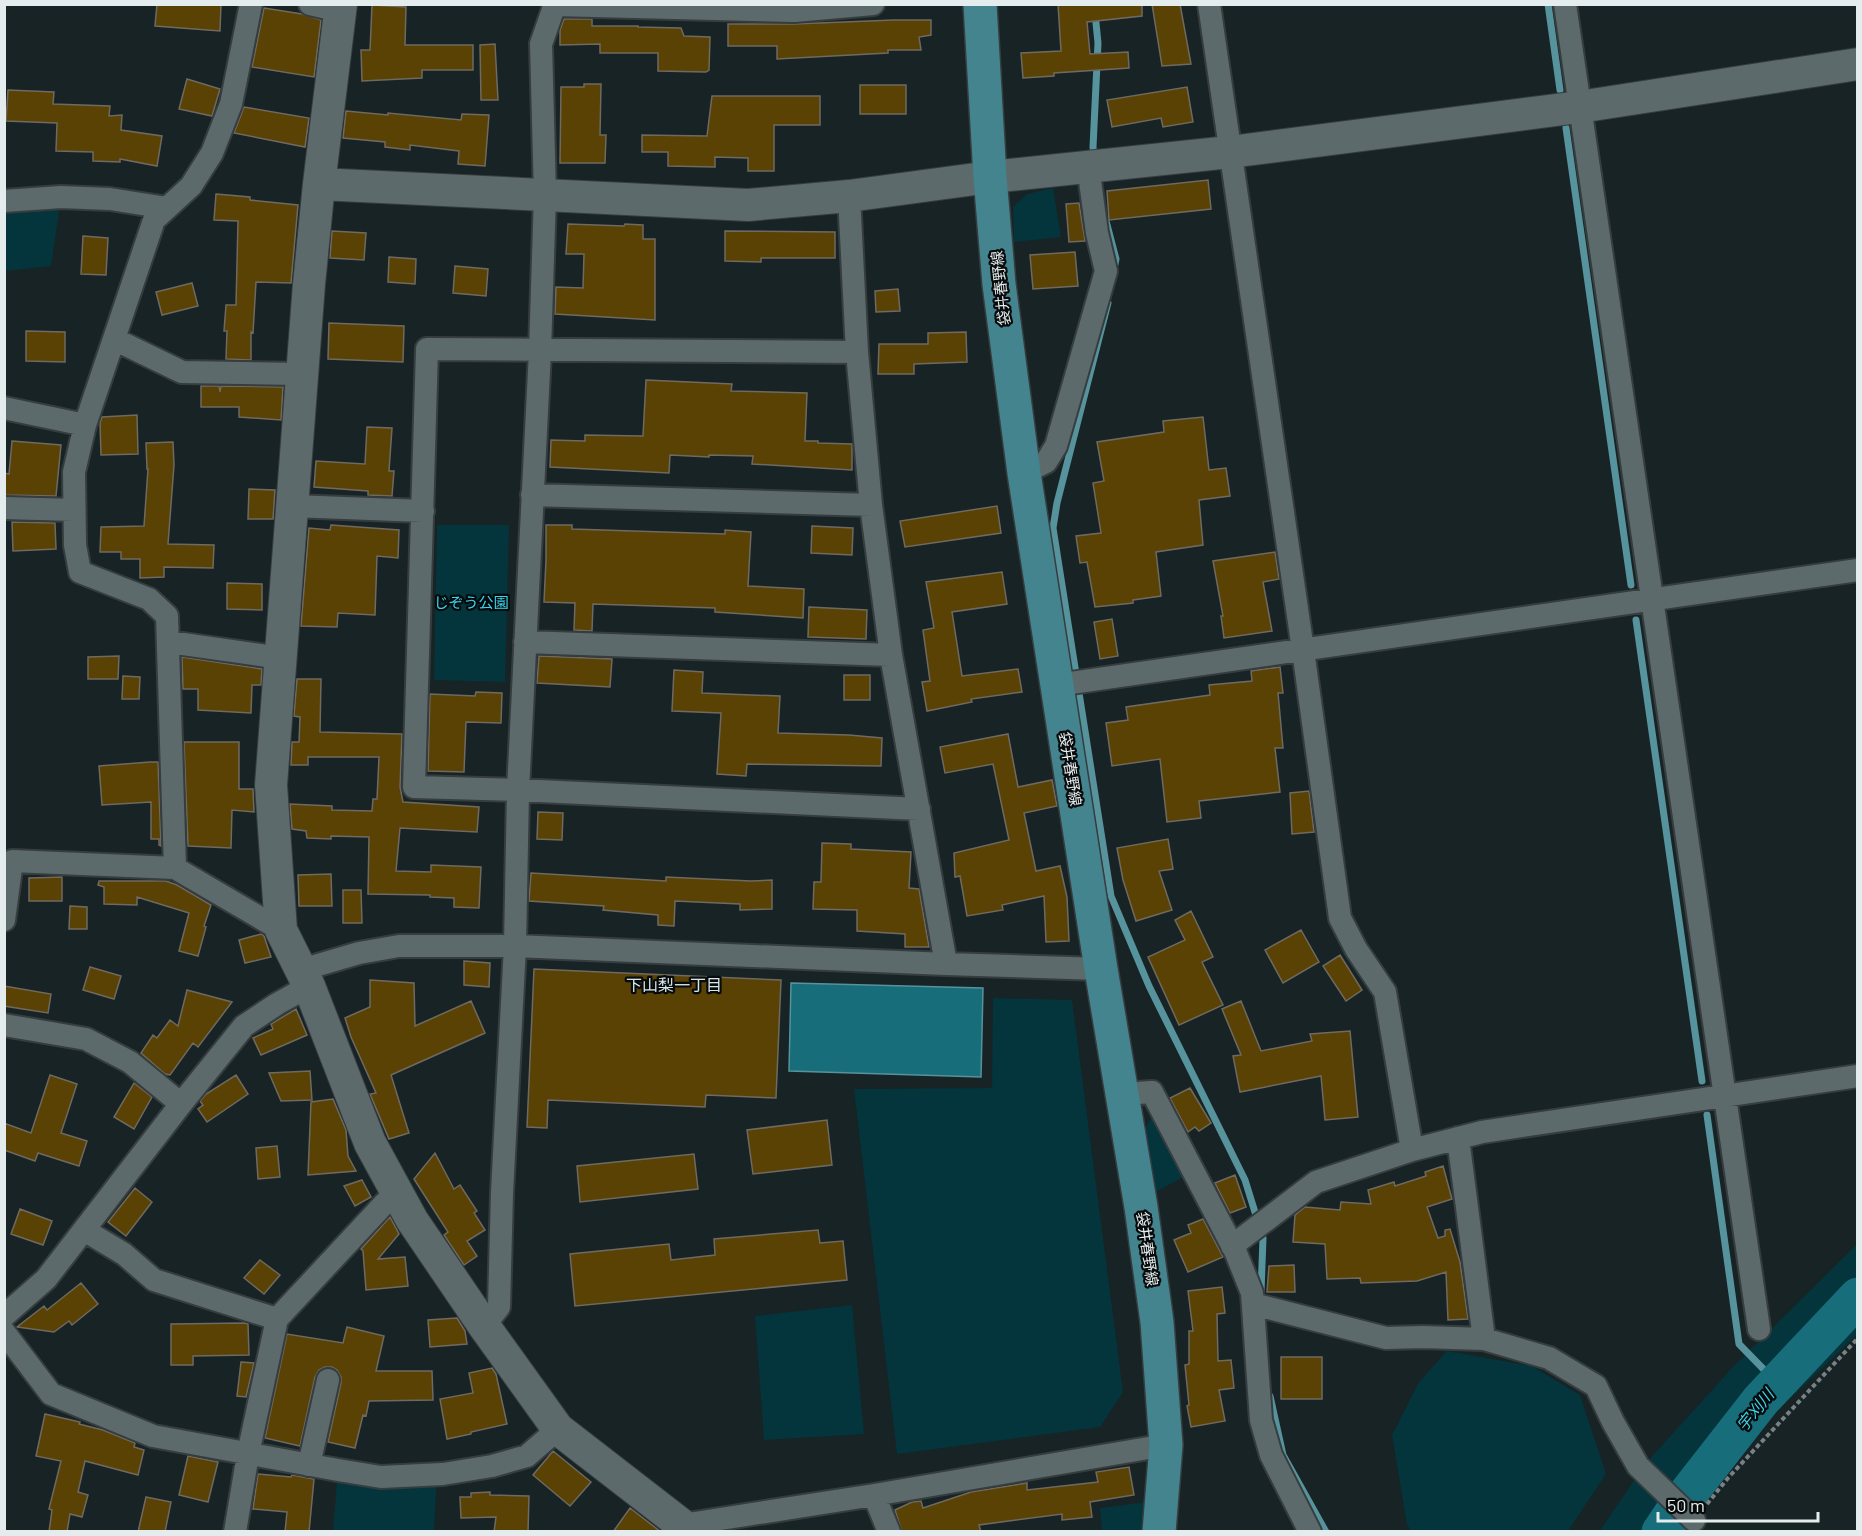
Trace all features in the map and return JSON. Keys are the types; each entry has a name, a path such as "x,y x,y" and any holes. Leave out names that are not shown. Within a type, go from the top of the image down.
{"main road":[{"name":"袋井春野線","path":"980,4 999,284 1024,473 1101,969 1141,1207 1157,1322 1166,1445 1159,1532"}],"street":[{"path":"175,868 167,616 149,599 80,572 75,545 75,472 85,425 154,220 191,186 212,153 231,104 251,4"},
{"path":"310,4 340,8 319,184 302,374 271,785 281,930 305,978 370,1143 412,1220 558,1429 687,1528 1166,1445"},
{"path":"484,1326 499,1307 501,1193 515,946 518,790 540,351 545,195 541,44 555,5 794,8 873,4"},
{"path":"1209,4 1340,918 1356,950 1385,992 1412,1150"},
{"path":"1564,4 1726,1095 1758,1329"},
{"path":"319,184 748,205 849,196 990,177 1230,152 1579,107 1857,64"},
{"path":"1024,473 1046,462 1056,446 1106,270 1097,232 1096,166"},
{"path":"849,196 857,352 871,505 891,655 946,964"},
{"path":"4,201 110,199 167,208"},
{"path":"114,339 182,372 302,374"},
{"path":"857,352 428,349 414,787 919,808"},
{"path":"4,408 85,425"},
{"path":"532,495 871,505"},
{"path":"292,506 423,511"},
{"path":"4,508 74,510"},
{"path":"1057,685 1857,570"},
{"path":"169,642 281,658"},
{"path":"525,642 891,655"},
{"path":"4,920 12,861 175,868 281,930"},
{"path":"4,1316 46,1279 244,1026 277,1004 305,978 359,953 399,946 515,946 1101,969"},
{"path":"4,1025 86,1039 130,1062 181,1104"},
{"path":"1232,1246 1316,1182 1412,1150 1482,1132 1857,1076"},
{"path":"1122,1094 1152,1092 1232,1246 1252,1293 1261,1420 1270,1455 1310,1532"},
{"path":"1458,1138 1484,1339"},
{"path":"235,1532 248,1454 277,1319 385,1203 399,1196"},
{"path":"84,1230 124,1254 154,1280 277,1319"},
{"path":"1253,1304 1386,1338 1484,1339 1549,1358 1596,1386 1638,1466 1694,1520"},
{"path":"4,1332 51,1394 153,1436 309,1465 381,1477 453,1472 492,1466 527,1456 558,1429"},
{"path":"309,1465 328,1380"},
{"path":"874,1495 889,1532"}],"path":[{"path":"1694,1520 1728,1478 1857,1338"}],"green space":[{"path":"1053,188 1061,237 1014,242 1013,207 1027,194"},
{"path":"61,197 51,266 5,271 5,201"},
{"name":"じぞう公園","path":"437,525 509,525 505,682 434,680"},
{"path":"993,998 1072,1000 1123,1392 1100,1427 897,1454 854,1089 992,1088"},
{"path":"1154,1113 1187,1175 1152,1194 1146,1127"},
{"path":"1857,1244 1857,1335 1780,1408 1706,1498 1686,1531 1599,1532 1646,1463 1732,1368"},
{"path":"852,1305 864,1434 764,1440 755,1316"},
{"path":"1447,1351 1532,1366 1580,1395 1606,1474 1568,1531 1412,1532 1407,1525 1392,1435 1419,1382"},
{"path":"338,1470 437,1474 434,1531 333,1532"},
{"path":"1147,1502 1144,1531 1102,1531 1100,1508"}],"shaded area":[{"path":"791,983 983,988 981,1077 789,1071"}],"building":[{"path":"157,4 221,4 220,31 155,26"},
{"path":"1058,4 1142,4 1142,16 1087,22 1090,54 1128,52 1129,68 1054,73 1054,76 1023,78 1021,53 1061,51"},
{"path":"1152,4 1180,4 1191,64 1162,66"},
{"path":"372,5 406,7 405,45 473,45 473,70 422,70 422,78 362,81 361,50 370,50"},
{"path":"264,8 302,14 321,20 314,77 252,67"},
{"path":"564,19 592,19 592,26 681,28 684,36 710,37 709,70 706,72 658,71 658,53 600,53 600,44 560,45 560,30"},
{"path":"931,20 931,35 919,37 921,50 888,50 888,53 777,59 777,46 728,46 728,24"},
{"path":"495,44 498,100 481,100 480,45"},
{"path":"187,79 220,89 212,116 179,109"},
{"path":"584,84 601,84 600,135 606,135 605,163 560,163 561,87 584,87"},
{"path":"860,85 906,85 906,114 860,114"},
{"path":"1187,87 1193,122 1163,127 1161,118 1112,127 1107,100"},
{"path":"8,90 54,92 53,104 110,106 109,116 122,115 121,130 162,136 157,166 120,159 120,162 93,161 93,152 56,151 57,123 6,121"},
{"path":"712,96 820,96 820,125 774,125 774,171 748,171 748,158 715,157 715,167 668,166 668,152 642,152 642,135 707,136"},
{"path":"244,107 309,118 305,147 234,133"},
{"path":"346,111 461,120 462,114 489,115 485,166 458,164 459,151 410,145 410,150 385,147 385,142 343,138"},
{"path":"1208,180 1211,209 1109,220 1107,191"},
{"path":"216,194 298,205 291,283 256,282 251,360 226,359 227,331 224,331 226,305 236,305 238,221 214,220"},
{"path":"1079,203 1085,241 1069,242 1066,204"},
{"path":"568,224 643,225 643,239 655,239 655,320 555,314 556,287 583,288 584,254 566,254"},
{"path":"332,231 366,233 364,260 330,258"},
{"path":"725,231 835,232 835,258 761,258 761,262 725,261"},
{"path":"83,236 108,238 106,275 81,274"},
{"path":"1075,252 1078,286 1033,289 1030,255"},
{"path":"389,257 416,259 415,284 388,282"},
{"path":"455,266 488,269 486,296 453,293"},
{"path":"192,283 198,306 162,315 156,292"},
{"path":"898,289 900,311 876,312 875,291"},
{"path":"329,323 404,326 403,362 328,359"},
{"path":"26,331 65,332 65,362 26,361"},
{"path":"966,332 967,362 914,364 914,374 878,374 879,344 928,344 928,333"},
{"path":"646,380 732,384 731,391 807,393 805,441 852,444 852,470 752,464 753,456 709,455 709,457 670,455 669,473 550,467 551,440 585,441 585,435 643,436"},
{"path":"201,386 219,386 220,392 221,386 283,387 281,420 239,417 239,407 201,407"},
{"path":"137,415 138,454 101,455 100,423 102,417"},
{"path":"1203,417 1209,470 1226,468 1230,496 1199,500 1203,545 1156,552 1161,596 1133,600 1133,603 1095,607 1087,562 1080,563 1076,536 1101,533 1093,483 1104,481 1097,442 1164,432 1163,421"},
{"path":"367,427 392,428 389,471 394,471 392,496 368,495 368,491 314,487 316,461 365,464"},
{"path":"12,441 61,445 56,496 4,495 4,473 9,474"},
{"path":"173,442 174,465 168,544 214,545 213,568 164,567 164,577 140,578 140,559 121,559 121,552 100,552 101,527 144,526 148,469 146,443"},
{"path":"249,489 275,490 273,519 248,519"},
{"path":"997,506 1001,533 905,547 900,521"},
{"path":"12,522 55,523 56,549 13,551"},
{"path":"331,525 399,530 398,558 377,556 375,615 338,613 337,627 301,626 309,528 330,530"},
{"path":"546,525 572,525 572,529 725,534 725,530 751,532 748,586 804,589 803,618 715,612 715,608 593,604 592,631 574,630 575,603 544,602"},
{"path":"812,526 853,528 852,555 811,553"},
{"path":"1275,552 1279,579 1263,582 1272,631 1224,638 1221,616 1223,616 1213,561"},
{"path":"1002,572 1007,604 952,612 962,676 1018,669 1022,692 971,699 972,702 927,711 922,682 930,681 923,630 934,628 926,582"},
{"path":"227,583 262,584 262,610 227,609"},
{"path":"809,607 867,610 866,639 808,637"},
{"path":"1112,619 1118,656 1100,659 1094,622"},
{"path":"119,656 118,679 88,679 88,657"},
{"path":"539,656 612,659 610,687 537,683"},
{"path":"182,657 262,669 261,685 252,685 251,713 198,710 198,689 183,689"},
{"path":"1280,667 1283,693 1278,693 1283,748 1275,748 1280,792 1199,801 1201,818 1167,822 1160,759 1112,766 1106,723 1128,720 1126,707 1210,695 1209,685 1252,681 1251,671"},
{"path":"674,670 703,672 702,693 780,696 778,733 882,738 881,766 747,764 746,776 717,774 721,713 672,711"},
{"path":"844,675 870,675 870,700 844,700"},
{"path":"123,676 140,677 139,699 122,699"},
{"path":"297,679 321,679 320,732 402,734 400,787 403,802 479,807 477,832 400,828 396,871 431,872 431,865 481,867 479,908 454,907 454,898 430,897 430,895 368,894 369,837 307,838 306,831 292,829 290,804 332,806 332,810 372,811 373,799 377,799 379,757 308,757 308,765 291,765 292,742 299,742 300,717 294,716"},
{"path":"476,692 502,693 501,723 466,722 464,772 428,771 430,694 475,696"},
{"path":"1008,734 1018,787 1052,780 1057,806 1024,813 1036,871 1060,866 1067,897 1069,941 1046,942 1044,896 1002,905 1003,910 967,916 960,876 955,877 954,853 1009,840 993,764 945,773 940,747"},
{"path":"184,742 239,742 239,789 253,789 254,812 232,810 231,848 188,846"},
{"path":"158,762 161,846 159,839 151,839 151,802 102,805 99,766"},
{"path":"1309,791 1314,832 1292,834 1290,793"},
{"path":"538,812 563,813 562,840 537,839"},
{"path":"1168,839 1173,869 1159,871 1172,910 1136,921 1123,880 1117,848"},
{"path":"822,843 851,844 851,849 911,852 909,888 919,889 929,947 905,947 905,934 857,931 857,910 813,909 814,882 821,882"},
{"path":"531,873 666,881 666,877 772,880 772,909 740,910 740,904 675,901 674,926 658,925 658,915 603,910 604,906 529,901"},
{"path":"331,874 332,906 299,906 298,875"},
{"path":"62,877 62,901 29,901 29,878"},
{"path":"99,881 166,881 211,905 198,956 179,951 189,913 137,897 137,905 104,904 104,887 98,885"},
{"path":"343,890 361,890 362,923 343,923"},
{"path":"70,906 87,907 87,929 69,929"},
{"path":"1191,911 1213,957 1202,962 1223,1005 1179,1025 1148,957 1185,940 1175,920"},
{"path":"1301,930 1319,962 1283,983 1265,950"},
{"path":"261,934 264,936 271,957 245,963 239,940"},
{"path":"1340,955 1362,990 1346,1001 1323,966"},
{"path":"464,961 490,963 489,987 464,985"},
{"path":"90,967 121,976 114,999 83,990"},
{"path":"534,969 781,980 776,1098 706,1095 705,1107 548,1100 547,1128 527,1127"},
{"path":"370,980 414,983 415,1026 471,1001 485,1033 391,1075 409,1133 389,1139 370,1094 376,1093 345,1018 370,1007"},
{"path":"4,986 51,994 48,1013 4,1006"},
{"path":"187,990 232,1002 198,1047 193,1043 170,1075 165,1074 141,1053 153,1035 157,1038 170,1020 178,1026"},
{"path":"1241,1001 1261,1051 1312,1041 1310,1034 1350,1031 1358,1117 1325,1120 1321,1076 1240,1092 1233,1056 1241,1055 1222,1009"},
{"path":"296,1009 307,1035 261,1055 253,1038 273,1029 271,1024"},
{"path":"310,1071 312,1100 281,1101 269,1073"},
{"path":"50,1075 77,1084 61,1133 87,1141 79,1166 38,1153 35,1161 4,1150 4,1123 31,1133"},
{"path":"236,1075 248,1094 207,1122 198,1109 203,1105 200,1101 206,1094"},
{"path":"134,1083 152,1097 134,1129 114,1117"},
{"path":"1190,1088 1211,1123 1199,1131 1195,1127 1188,1132 1170,1098"},
{"path":"333,1099 346,1130 348,1156 356,1171 308,1175 311,1102"},
{"path":"827,1120 832,1165 753,1174 747,1130"},
{"path":"277,1146 280,1177 258,1179 256,1148"},
{"path":"435,1153 454,1189 460,1185 477,1211 474,1213 485,1230 467,1241 477,1256 464,1265 444,1235 448,1232 414,1179"},
{"path":"694,1154 698,1189 580,1202 577,1166"},
{"path":"1443,1166 1452,1199 1427,1207 1438,1238 1445,1236 1445,1230 1450,1229 1460,1262 1468,1319 1448,1320 1446,1272 1417,1281 1361,1283 1360,1278 1327,1279 1325,1244 1293,1242 1295,1215 1305,1207 1340,1210 1341,1202 1371,1204 1368,1190 1394,1182 1395,1186 1426,1176 1425,1172"},
{"path":"1235,1175 1246,1207 1230,1213 1215,1183"},
{"path":"362,1180 371,1197 355,1206 344,1186"},
{"path":"135,1188 152,1202 126,1236 108,1222"},
{"path":"20,1209 52,1221 43,1245 11,1234"},
{"path":"390,1217 399,1234 378,1259 405,1257 408,1286 366,1290 361,1249"},
{"path":"1203,1219 1223,1257 1188,1272 1174,1240 1191,1233 1188,1225"},
{"path":"818,1230 820,1243 843,1241 847,1280 575,1306 570,1254 669,1244 671,1260 715,1255 714,1239"},
{"path":"260,1260 280,1275 264,1294 244,1278"},
{"path":"1294,1265 1295,1292 1267,1292 1269,1266"},
{"path":"81,1283 98,1304 72,1325 69,1321 54,1332 17,1327 44,1306 47,1310"},
{"path":"1222,1287 1225,1313 1217,1314 1218,1361 1231,1360 1234,1388 1219,1390 1225,1421 1191,1427 1187,1406 1189,1405 1185,1365 1189,1364 1189,1331 1193,1331 1188,1291"},
{"path":"457,1318 465,1331 467,1344 430,1347 428,1320"},
{"path":"171,1324 248,1324 249,1355 193,1356 193,1365 171,1365"},
{"path":"347,1327 384,1336 376,1371 432,1371 433,1400 369,1401 355,1448 328,1442 341,1377 337,1370 325,1367 319,1370 315,1377 300,1446 265,1438 287,1334 343,1343"},
{"path":"1281,1357 1322,1357 1322,1399 1281,1399"},
{"path":"241,1362 254,1363 246,1397 237,1396"},
{"path":"492,1368 496,1374 507,1424 447,1439 440,1399 473,1393 469,1373"},
{"path":"45,1414 103,1430 135,1443 134,1447 144,1450 138,1475 85,1461 78,1492 88,1495 82,1517 70,1514 67,1532 49,1532 52,1510 49,1509 61,1461 36,1456"},
{"path":"553,1451 591,1482 570,1506 533,1475"},
{"path":"188,1456 218,1462 208,1502 179,1495"},
{"path":"1129,1467 1134,1495 1090,1502 1092,1517 1062,1520 1062,1514 979,1525 981,1532 902,1532 895,1510 912,1502 921,1501 923,1508 971,1492 1027,1483 1027,1490 1098,1482 1096,1472"},
{"path":"258,1474 291,1477 292,1475 314,1479 309,1532 285,1532 287,1512 253,1509"},
{"path":"490,1492 490,1495 529,1496 528,1532 494,1532 496,1517 461,1518 460,1497 471,1497 471,1493"},
{"path":"146,1497 171,1502 165,1532 138,1532"},
{"path":"630,1508 661,1532 613,1532"}],"waterway":[{"path":"1548,4 1560,90"},
{"path":"1094,158 1098,43 1095,13"},
{"path":"1566,128 1631,585"},
{"path":"1106,221 1116,259 1114,269"},
{"path":"1108,303 1057,503 1053,528 1111,896 1149,986 1245,1180 1263,1238 1261,1292"},
{"path":"1636,620 1702,1081"},
{"path":"1707,1115 1739,1344 1777,1383"},
{"name":"宇刈川","path":"1661,1532 1679,1505 1761,1400 1858,1297"},
{"path":"1270,1396 1283,1455 1326,1532"}],"district":[{"name":"下山梨一丁目","path":"674,985"}]}
